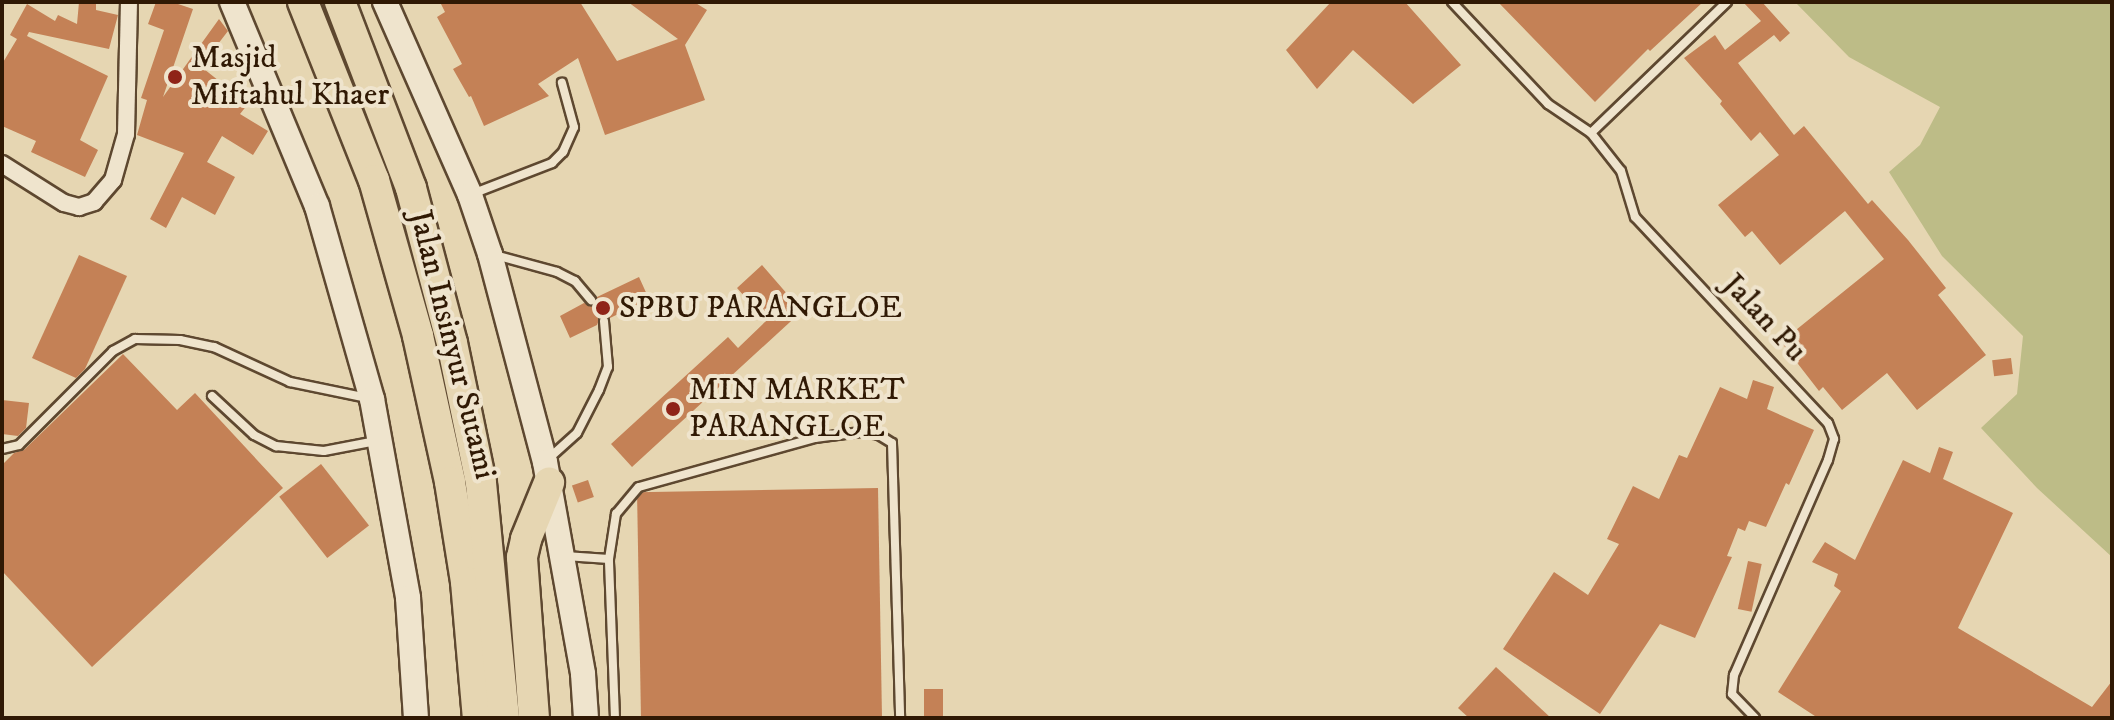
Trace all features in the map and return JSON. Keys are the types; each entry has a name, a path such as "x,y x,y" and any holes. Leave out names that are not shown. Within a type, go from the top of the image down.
{"highway":[{"name":"Jalan Insinyur Sutami","path":"303,2 374,180 418,336 450,482 466,582 478,718"},
{"name":"Jalan Insinyur Sutami","path":"340,2 411,188 452,343 481,483 504,718"},
{"path":"534,718 522,557 547,472"}],"street":[{"path":"2,164 64,203 79,207 94,202 113,180 126,134 129,2"},
{"path":"232,2 317,206 372,399 408,598 416,718"},
{"path":"385,2 470,195 490,254 547,472 583,674 586,718"}],"lane":[{"name":"Jalan Pu","path":"1452,2 1548,104 1591,133 1621,171 1635,217 1664,244 1828,423 1834,439 1828,460 1734,675 1732,694 1755,718"},
{"path":"1591,133 1727,2"},
{"path":"470,195 552,163 563,152 574,127 562,83"},
{"path":"490,254 557,272 575,281 591,300"},
{"path":"547,472 577,433 608,367 604,321"},
{"path":"2,449 19,445 113,351 135,339 180,340 214,347 290,382 372,399"},
{"path":"212,396 254,435 276,446 324,451 380,441"},
{"path":"615,718 609,559 616,514 639,487 815,438 861,432 879,435 892,443 900,718"},
{"path":"564,556 609,559"}],"shaded area":[{"path":"1795,2 2112,2 2112,557 2037,488 1981,428 2017,394 2023,336 1942,256 1889,172 1920,145 1940,107 1849,57"}],"building":[{"path":"79,2 96,2 96,10 118,15 109,49 29,32 27,36 108,76 80,140 98,150 85,177 31,152 36,141 2,126 2,64 17,39 10,35 27,4 55,21 58,15 77,24"},
{"path":"156,2 172,2 193,9 163,97 219,19 228,31 208,57 204,69 248,104 240,114 268,131 253,155 222,136 207,162 235,177 215,215 182,197 166,228 150,219 184,153 137,135 147,100 141,98 164,30 148,24"},
{"path":"440,2 580,2 617,61 678,39 628,2 694,2 707,10 685,45 705,100 605,135 578,58 538,84 549,96 484,126 471,96 453,69 462,64 437,17 445,12"},
{"path":"1331,2 1405,2 1461,65 1413,104 1353,50 1317,89 1286,50"},
{"path":"1498,2 1703,2 1650,51 1648,49 1595,102"},
{"path":"1743,2 1762,2 1790,33 1780,42 1774,35 1738,63 1794,135 1804,126 1868,204 1872,200 1908,240 1946,288 1938,295 1986,355 1917,410 1887,373 1842,410 1823,387 1819,391 1781,342 1884,259 1845,211 1780,265 1752,231 1745,237 1718,205 1779,155 1760,132 1751,141 1720,104 1722,101 1684,58 1715,35 1725,50 1761,21"},
{"path":"79,255 127,276 85,369 76,378 32,358"},
{"path":"762,265 802,311 632,467 611,444 728,337 738,348 766,321 737,288"},
{"name":"SPBU PARANGLOE","path":"639,277 649,299 610,318 601,315 597,325 570,338 560,316 584,303 595,306 597,297"},
{"path":"123,354 177,410 195,393 283,488 92,667 2,571 2,465 14,453 24,450"},
{"path":"2011,358 2013,374 1994,376 1992,360"},
{"path":"1753,380 1774,387 1767,409 1814,430 1789,485 1786,483 1766,527 1749,521 1745,531 1738,528 1727,556 1732,557 1695,638 1660,624 1600,714 1503,649 1554,572 1588,595 1619,544 1607,539 1633,486 1659,499 1679,455 1687,458 1720,387 1747,399"},
{"path":"2,400 29,403 26,428 18,436 2,434"},
{"path":"1939,447 1953,452 1943,479 2013,513 1958,628 2092,707 2112,681 2112,718 1818,718 1778,692 1841,591 1834,586 1838,574 1812,562 1825,542 1855,560 1903,460 1930,473"},
{"path":"321,464 369,525 327,558 279,497"},
{"path":"588,480 594,497 578,503 572,486"},
{"path":"878,488 882,718 641,718 637,492"},
{"path":"1748,561 1762,564 1752,612 1738,609"},
{"path":"1496,667 1551,718 1469,718 1458,708"},
{"path":"924,689 943,689 943,718 924,718"}],"place":[{"name":"Masjid Miftahul Khaer","path":"175,77"},
{"name":"SPBU PARANGLOE","path":"603,308"},
{"name":"MIN MARKET PARANGLOE","path":"673,409"}]}
